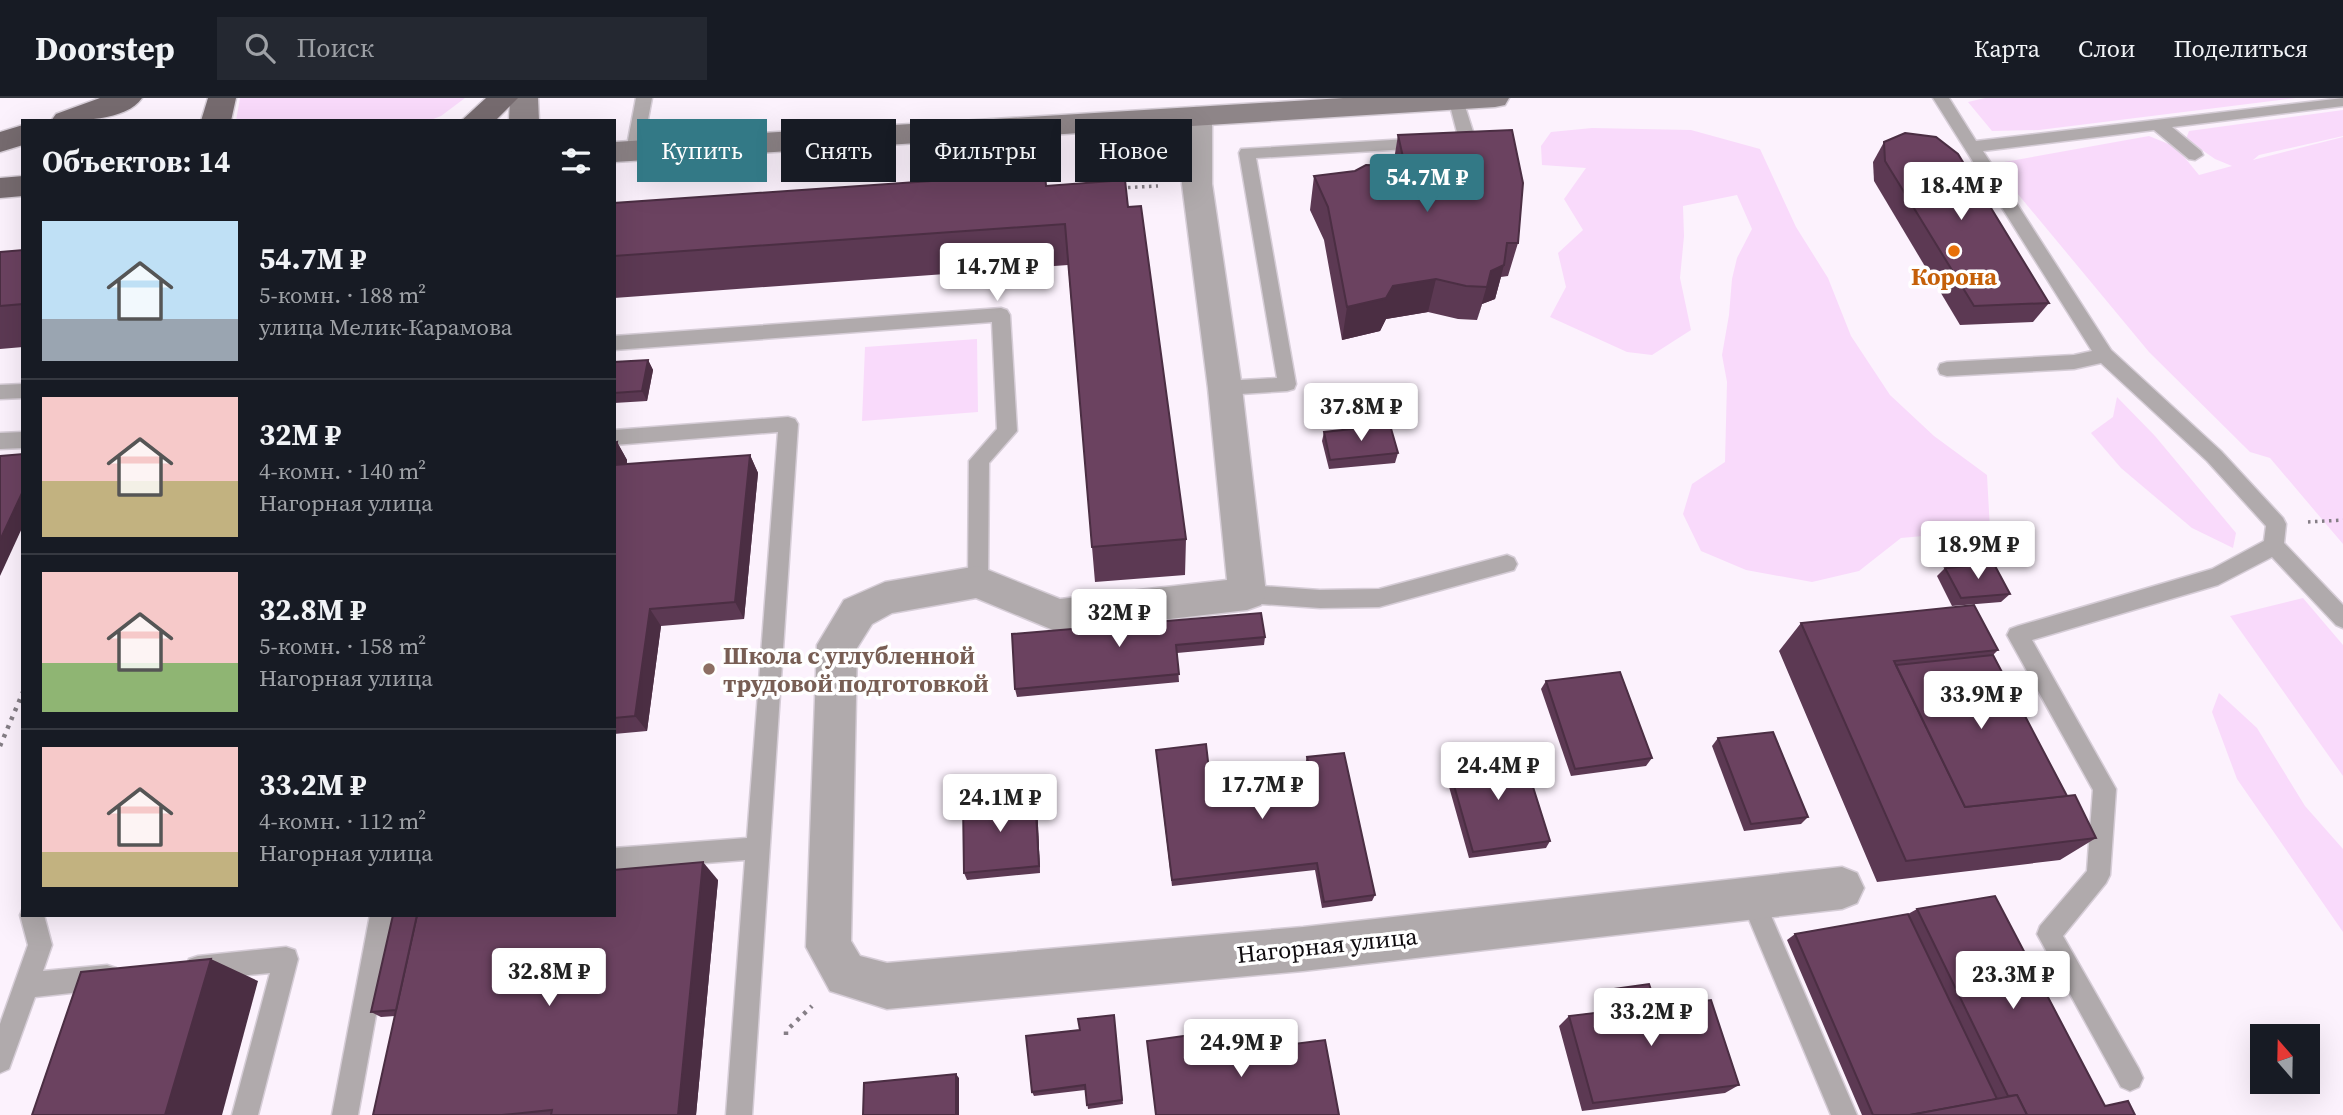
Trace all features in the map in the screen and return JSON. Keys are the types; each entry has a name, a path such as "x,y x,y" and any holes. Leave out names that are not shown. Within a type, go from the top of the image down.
{"main road":[{"path":"71,119 128,98"},
{"path":"217,119 222,98"},
{"path":"479,119 504,98"},
{"path":"0,142 21,136"},
{"path":"0,188 21,186"}],"street":[{"path":"524,98 524,119"},
{"path":"624,151 1495,98"},
{"path":"837,961 837,645 858,612 885,598 978,582 1058,616 1247,594 1225,387 1197,184 1197,116"},
{"name":"Нагорная улица","path":"837,961 887,986 1303,949 1842,888"}],"lane":[{"path":"624,151 644,98"},
{"path":"1941,98 2104,355 2214,456 2276,524 2274,546 2343,618"},
{"path":"1225,387 1287,384 1247,153 1468,141 1455,100"},
{"path":"1971,147 2343,101"},
{"path":"2160,125 2195,155"},
{"path":"616,343 1001,315 1007,431 979,461 978,582"},
{"path":"1947,369 2074,362 2104,355"},
{"path":"0,392 21,391"},
{"path":"616,438 788,424 739,1115"},
{"path":"0,441 21,440"},
{"path":"2130,1078 2049,934 2098,875 2105,789 2018,635 2218,576 2274,546"},
{"path":"1247,594 1320,599 1379,598 1507,564"},
{"path":"616,859 757,848"},
{"path":"1752,898 1844,1115"},
{"path":"0,1060 40,945 33,917"},
{"path":"345,1115 382,917"},
{"path":"177,970 286,959 245,1115"},
{"path":"27,985 136,974"}],"path":[{"path":"1114,189 1197,184"},
{"path":"0,747 21,697"},
{"path":"785,1045 786,1031 837,961"}],"shaded area":[{"path":"240,98 465,98 433,119 236,119"},
{"path":"1985,98 2296,98 2039,130 1992,131 1968,102"},
{"path":"2343,110 2343,136 2259,155 2253,160 2343,137 2343,544 2270,458 2250,452 2149,352 1993,164 2149,136 2176,147 2199,175 2232,166 2215,159 2186,139 2189,131"},
{"path":"1592,128 1691,130 1760,149 1796,227 1828,278 1851,336 1890,395 1934,436 1987,475 1990,530 1901,538 1859,571 1812,582 1746,570 1701,551 1683,514 1692,484 1725,462 1727,382 1722,355 1737,258 1752,229 1737,195 1683,206 1684,236 1680,278 1691,330 1652,355 1627,352 1550,317 1566,287 1558,253 1583,230 1564,199 1586,168 1542,165 1541,146 1551,132"},
{"path":"977,339 978,412 862,421 865,347"},
{"path":"2117,397 2155,436 2236,533 2233,548 2192,528 2121,468 2091,433 2113,417"},
{"path":"2303,598 2343,645 2343,776 2230,616"},
{"path":"2219,693 2257,728 2305,806 2343,849 2343,932 2237,779 2212,712"}],"building":[{"path":"1512,130 1523,183 1518,243 1507,243 1504,265 1491,271 1487,287 1466,286 1436,279 1393,286 1386,298 1347,307 1328,207 1314,176 1355,171 1366,165 1405,166 1398,135"},
{"path":"1905,133 1936,137 1958,154 2049,303 1974,306 1885,161 1884,142"},
{"path":"916,182 1046,182 1046,186 1125,182 1128,207 1141,206 1186,539 1092,547 1065,224 616,256 616,203"},
{"path":"21,250 21,304 0,306 0,252"},
{"path":"648,360 642,391 616,393 616,362"},
{"path":"1390,425 1398,453 1330,460 1324,432"},
{"path":"21,454 21,495 0,540 0,456"},
{"path":"750,455 735,602 650,609 635,716 616,718 616,465"},
{"path":"1994,564 2010,594 1961,598 1945,568"},
{"path":"1974,605 1998,650 1894,661 1965,807 2075,795 2096,838 1906,861 1801,623"},
{"path":"1261,613 1265,637 1176,645 1179,674 1015,689 1012,634"},
{"path":"1993,655 2067,796 1965,807 1896,665"},
{"path":"1620,672 1652,758 1575,769 1546,681"},
{"path":"1773,732 1808,817 1751,824 1718,738"},
{"path":"1206,744 1209,770 1267,764 1271,786 1312,782 1307,757 1344,753 1375,895 1324,902 1317,863 1172,880 1156,750"},
{"path":"1522,752 1550,841 1473,852 1447,761"},
{"path":"1035,795 1039,866 964,873 963,802"},
{"path":"703,862 678,1115 551,1115 552,1110 502,1115 373,1115 417,917 616,917 616,870"},
{"path":"1995,896 2105,1106 2128,1101 2135,1115 2027,1115 2017,1095 2008,1096 1917,909"},
{"path":"1908,914 1997,1099 1910,1115 1873,1115 1795,934"},
{"path":"393,917 417,917 396,1010 371,1012"},
{"path":"211,959 165,1115 32,1115 81,972"},
{"path":"1649,984 1657,1007 1711,1000 1739,1085 1593,1103 1569,1016 1612,1011 1606,990"},
{"path":"1114,1015 1122,1100 1087,1105 1085,1085 1032,1092 1026,1036 1080,1030 1078,1019"},
{"path":"1206,1033 1209,1055 1325,1040 1339,1115 1156,1115 1147,1041"},
{"path":"956,1074 956,1115 863,1115 864,1083"},
{"path":"2017,1095 2027,1115 1910,1115"}],"place":[{"name":"Корона","path":"1954,251"},
{"name":"Школа с углубленной трудовой подготовкой","path":"709,669"}]}
